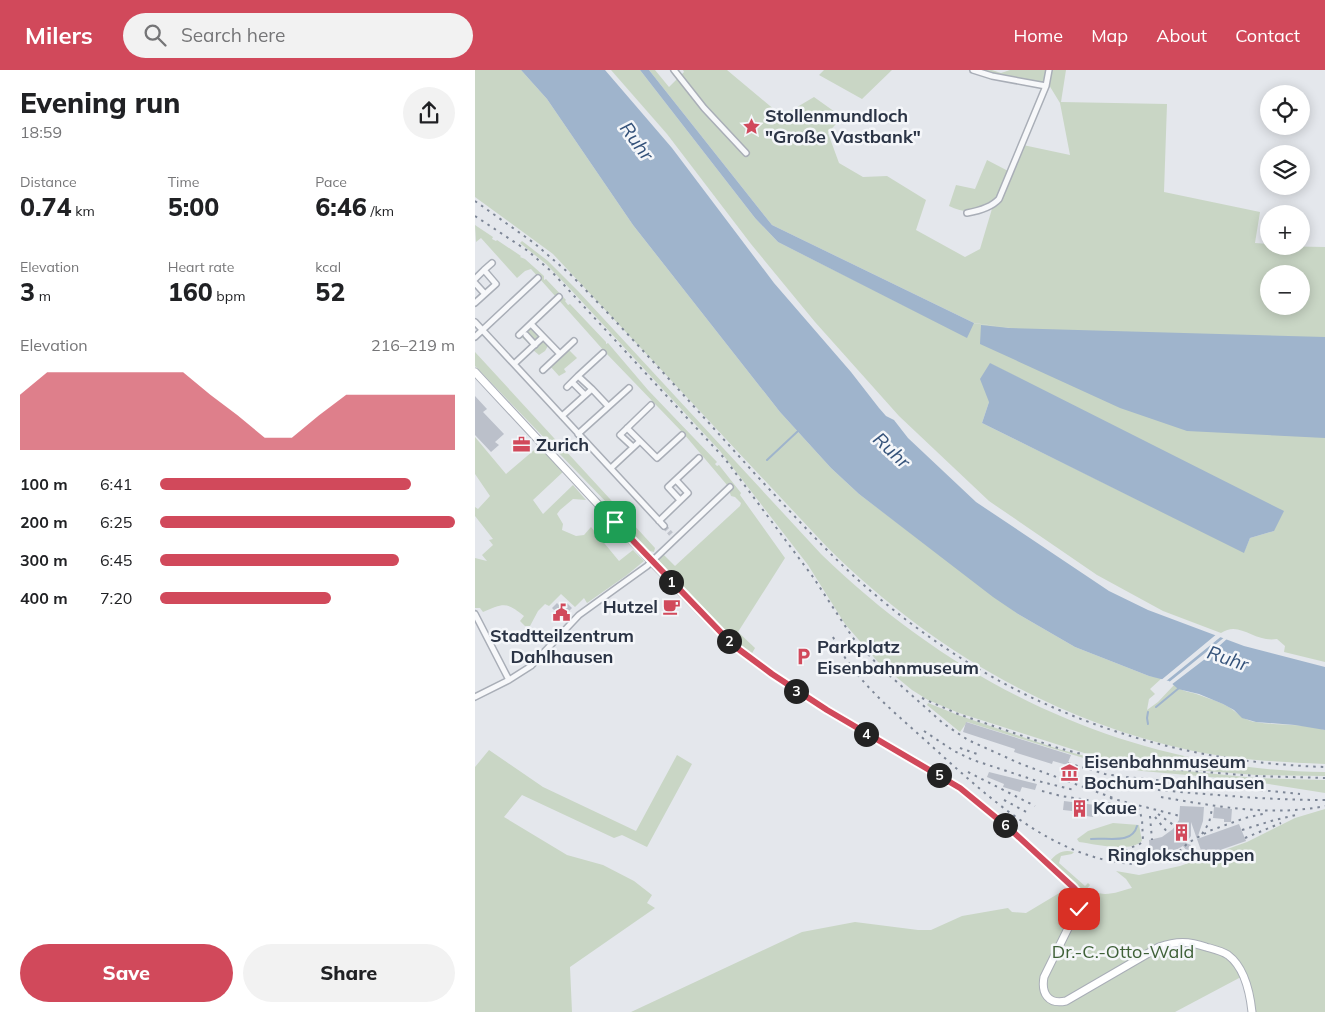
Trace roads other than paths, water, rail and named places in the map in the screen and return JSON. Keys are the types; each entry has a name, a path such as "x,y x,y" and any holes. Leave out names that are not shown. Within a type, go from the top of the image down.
{"street":[{"path":"674,70 704,108 746,153"},
{"path":"973,70 992,76 1046,86"},
{"path":"967,213 978,211 999,199 1046,86 1049,70"},
{"path":"475,278 492,262"},
{"path":"475,303 496,284 484,270"},
{"path":"475,337 538,278"},
{"path":"475,283 485,294"},
{"path":"519,335 559,297"},
{"path":"475,322 664,526"},
{"path":"531,324 560,354"},
{"path":"526,336 535,345"},
{"path":"514,364 543,337"},
{"path":"543,370 574,340"},
{"path":"567,387 603,353"},
{"path":"475,372 651,562 737,648 772,674 827,710 960,788 1010,829 1074,888 1081,896 1081,902 1044,977 1043,988 1047,998 1058,1003 1070,1000 1159,947 1179,942 1194,943 1224,953 1235,962 1243,976 1252,1012"},
{"path":"578,376 608,406"},
{"path":"572,382 585,395"},
{"path":"578,434 629,388"},
{"path":"562,416 592,389"},
{"path":"633,447 620,435 651,405"},
{"path":"627,428 657,458 682,435"},
{"path":"611,468 640,441"},
{"path":"680,500 668,488 699,458"},
{"path":"659,521 688,493 676,480"},
{"path":"475,697 509,680 531,666 587,608 651,562 673,536 730,486"},
{"path":"475,614 509,680"}],"water":[{"name":"Ruhr","path":"521,70 605,70 672,148 774,283 851,372 879,408 886,416 894,420 908,438 976,502 1109,591 1148,610 1244,646 1325,667 1325,730 1295,725 1256,722 1242,718 1234,710 1223,704 1199,694 1178,689 1169,681 1149,676 1075,647 993,597 859,494 831,468 780,412 633,225 547,99"},
{"path":"640,70 649,70 772,225 974,323 967,338 778,242 755,218"},
{"path":"981,325 1009,328 1325,337 1325,438 1187,431 1120,408 980,344"},
{"path":"990,363 1284,511 1274,531 1250,538 1244,553 982,423 989,402 980,379"}],"waterway":[{"path":"767,460 798,431"},
{"path":"1156,707 1179,688"},
{"path":"1148,712 1148,724"},
{"path":"1091,839 1124,838 1130,836 1137,826"}],"tunnel":[{"path":"664,526 671,534"}],"railway":[{"path":"475,201 534,243 571,275 642,349 793,515 857,579 908,622 962,659 1017,690 1074,716 1133,737 1195,752 1258,762 1325,767"},
{"path":"475,216 528,251 552,272 725,459 813,577 853,638 879,666 944,724 968,740 1021,764 1116,799"},
{"path":"833,637 852,667 875,694 972,782 1021,821 1076,851 1105,860 1135,864"},
{"path":"922,698 958,714 1058,748 1117,763 1256,776 1325,778"},
{"path":"924,731 954,751 973,760 1034,780 1074,790"},
{"path":"960,748 980,755"},
{"path":"1068,763 1105,774 1126,777 1300,794"},
{"path":"968,772 1035,806"},
{"path":"1062,773 1100,782 1159,790 1258,798 1325,800"},
{"path":"1042,791 1113,804"},
{"path":"1161,797 1243,809 1284,810 1325,806"},
{"path":"1110,798 1180,816"},
{"path":"1004,800 1030,814"},
{"path":"1132,861 1126,859 1124,854 1128,849 1143,841 1142,819 1139,809"},
{"path":"1202,834 1209,823 1212,809"},
{"path":"1137,862 1173,857 1188,843 1209,831 1245,818 1267,813"},
{"path":"1158,814 1175,826"},
{"path":"1242,830 1296,815"},
{"path":"1150,816 1152,840"},
{"path":"1155,817 1168,833"},
{"path":"1245,838 1281,823"},
{"path":"1171,862 1202,853"}],"place":[{"name":"Stollenmundloch \"Große Vastbank\"","path":"751,126"},
{"name":"Zurich","path":"522,445"},
{"name":"Hutzel","path":"672,607"},
{"name":"Stadtteilzentrum Dahlhausen","path":"562,613"},
{"name":"Parkplatz Eisenbahnmuseum","path":"803,657"},
{"name":"Eisenbahnmuseum Bochum-Dahlhausen","path":"1070,772"},
{"name":"Kaue","path":"1079,808"},
{"name":"Ringlokschuppen","path":"1181,832"}],"park label":[{"name":"Dr.-C.-Otto-Wald","path":"1123,952"}]}
